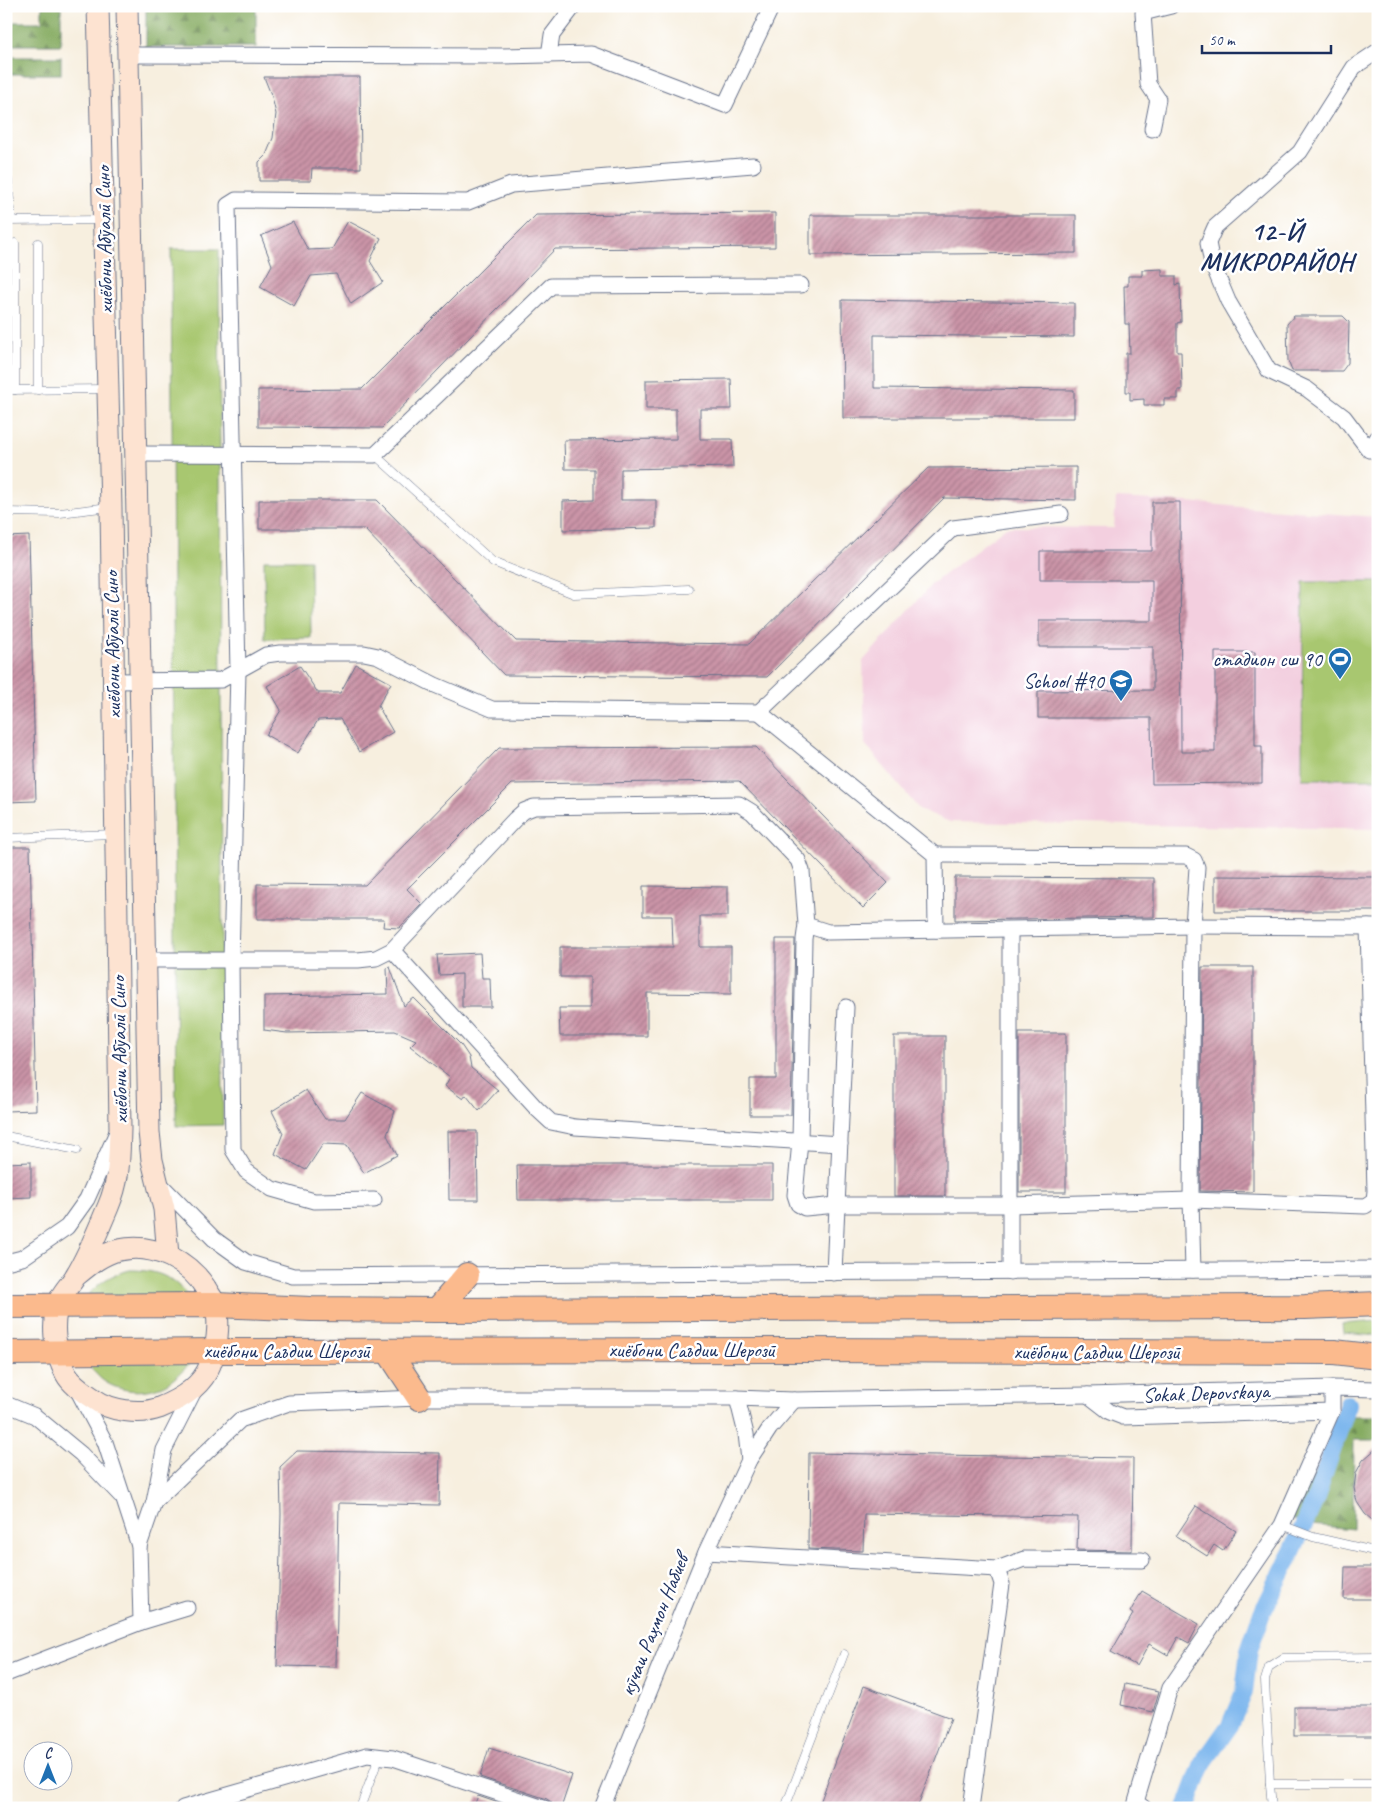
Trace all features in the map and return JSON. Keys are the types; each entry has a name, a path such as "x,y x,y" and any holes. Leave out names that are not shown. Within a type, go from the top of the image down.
{"main road":[{"name":"хиёбони Абӯалӣ Сино","path":"77,1275 96,1260 119,1250 144,1249 168,1255 189,1268 206,1287 216,1305 218,1335 210,1367 199,1382 179,1400 154,1410 126,1411 99,1403 76,1387 66,1374 58,1353 54,1333 58,1307 62,1296 77,1275 109,1205 118,1178 120,1126 111,507 98,6"},
{"name":"хиёбони Абӯалӣ Сино","path":"127,6 149,1132 152,1160 164,1209 168,1255"},
{"path":"437,1310 467,1275"},
{"name":"хиёбони Саъдии Шерозӣ","path":"6,1306 216,1305 437,1310 1276,1307 1378,1304"},
{"name":"хиёбони Саъдии Шерозӣ","path":"6,1353 800,1350 1334,1352 1378,1357"},
{"path":"388,1351 420,1398"}],"street":[{"path":"548,55 552,35 574,6"},
{"path":"128,56 591,54 725,105 772,6"},
{"path":"1152,129 1158,99 1148,84 1143,13 1171,6"},
{"path":"1373,455 1344,417 1308,389 1269,371 1228,301 1212,263 1208,242 1215,227 1300,152 1354,67 1378,51"},
{"path":"374,1200 314,1201 272,1189 246,1171 233,1150 231,960 238,670 228,205 236,200 468,202 512,185 753,166"},
{"path":"136,454 375,455 552,286 801,285"},
{"path":"1373,455 1378,437"},
{"path":"759,712 953,528 1061,514"},
{"path":"113,681 221,680 266,655 280,653 364,653 378,656 435,686 492,709 759,712 935,855 1186,856 1194,860 1197,867 1192,926 1191,1200 1193,1270"},
{"path":"146,960 358,960 376,958 392,950 524,811 534,807 739,804 752,812 798,860 802,871 806,925 804,939 800,1141 795,1195 798,1204 805,1208 837,1205 1191,1200 1365,1206 1374,1200 1373,927 1192,926 828,932 806,925"},
{"path":"935,855 936,930"},
{"path":"1010,930 1010,1272"},
{"path":"392,950 551,1122 575,1128 840,1144"},
{"path":"834,1273 846,1007"},
{"path":"6,1262 22,1258 67,1227 86,1199 120,1126"},
{"path":"159,1183 214,1239 246,1262 294,1276 1378,1269"},
{"path":"139,1546 154,1502 164,1450 199,1382"},
{"path":"76,1387 104,1442 139,1546 141,1622"},
{"path":"154,1502 240,1420 289,1403 420,1398 737,1398 794,1400 1088,1395 1332,1388 1378,1389"},
{"path":"1144,1808 1136,1802 1170,1688 1288,1528 1332,1411 1332,1388"},
{"name":"Sokak Depovskaya","path":"1088,1395 1110,1412 1123,1416 1332,1411"},
{"path":"737,1398 746,1434 749,1460"},
{"name":"кӯчаи Раҳмон Набиев","path":"602,1808 706,1552 749,1460 770,1428 794,1400"},
{"path":"6,1404 35,1416 81,1454 125,1500"},
{"path":"706,1552 997,1570 1024,1559 1142,1560"},
{"path":"971,1808 1002,1584 997,1570"},
{"path":"6,1674 141,1622 187,1608"},
{"path":"183,1808 367,1755 393,1758 544,1808"}],"lane":[{"path":"6,163 9,221 103,220"},
{"path":"15,242 10,390 108,389"},
{"path":"38,243 38,390"},
{"path":"375,455 493,562 574,594 689,590"},
{"path":"6,512 60,513 111,507"},
{"path":"6,838 115,834"},
{"path":"6,1136 77,1150"},
{"path":"1288,1528 1313,1537 1374,1551"},
{"path":"785,1808 844,1654"},
{"path":"1272,1808 1265,1680 1269,1667 1283,1658 1378,1657"},
{"path":"360,1808 380,1755"},
{"path":"1270,1784 1378,1784"}],"shaded area":[{"name":"School #90","path":"1116,498 1378,517 1378,829 950,822 919,809 865,744 863,661 932,584 1006,527 1114,528"}],"green space":[{"path":"42,6 61,6 61,45 6,45 6,22 42,22"},
{"path":"146,6 256,6 256,47 146,47"},
{"path":"6,57 61,57 61,74 6,74"},
{"path":"171,249 219,249 223,1125 176,1126"},
{"path":"264,560 310,560 311,638 265,639"},
{"name":"стадион сш 90","path":"1303,582 1378,582 1378,779 1302,779"},
{"path":"130,1270 148,1271 170,1279 189,1296 87,1296 106,1279"},
{"path":"1378,1321 1378,1336 1343,1333 1342,1324"},
{"path":"191,1362 168,1383 142,1391 115,1387 107,1383 87,1363"},
{"path":"1346,1416 1378,1416 1378,1440 1354,1440 1353,1529 1312,1525 1290,1518"}],"building":[{"path":"264,77 360,77 361,168 312,168 311,181 259,181 259,162 266,155 273,138 276,114"},
{"path":"775,213 775,247 555,249 382,428 258,427 258,390 362,389 536,215"},
{"path":"810,215 1076,215 1076,253 810,255"},
{"path":"348,221 381,238 370,261 383,282 351,304 336,274 311,276 294,306 260,287 272,265 261,236 293,222 308,250 332,249"},
{"path":"1162,269 1162,276 1176,276 1176,285 1180,284 1181,322 1177,323 1177,352 1181,352 1182,390 1178,390 1178,399 1164,399 1164,405 1144,405 1144,399 1130,400 1130,392 1126,392 1126,353 1130,353 1129,324 1125,324 1124,286 1128,286 1128,276 1142,276 1142,270"},
{"path":"842,300 1074,303 1074,337 874,335 874,388 1074,390 1074,418 843,418"},
{"path":"1294,316 1343,316 1349,322 1348,363 1342,371 1292,371 1288,361 1287,324"},
{"path":"731,379 732,409 700,409 700,439 732,439 733,467 621,469 621,500 656,500 656,528 563,530 563,501 594,500 594,469 565,469 564,440 676,439 676,409 646,409 646,380"},
{"path":"1076,467 1076,500 944,498 767,677 504,675 364,529 259,529 259,500 377,500 516,641 749,644 928,468"},
{"path":"1152,502 1180,502 1181,752 1215,752 1215,652 1255,652 1255,746 1262,746 1262,783 1152,784 1151,718 1038,718 1038,691 1153,690 1153,647 1039,647 1039,621 1152,621 1152,580 1040,580 1040,551 1152,551"},
{"path":"29,536 36,801 6,802 6,537"},
{"path":"356,664 391,683 378,706 393,732 359,752 340,719 318,720 298,753 266,735 281,710 267,686 300,666 318,693 340,693"},
{"path":"756,747 888,883 863,908 739,781 512,784 407,889 422,904 399,928 383,927 384,919 257,919 257,884 365,885 499,748"},
{"path":"6,847 30,847 36,1110 6,1111"},
{"path":"1215,876 1378,877 1378,911 1215,911"},
{"path":"955,877 1154,878 1154,917 955,920"},
{"path":"643,886 728,887 728,916 700,916 700,947 731,947 731,994 647,993 647,1036 560,1036 559,1008 590,1008 590,977 560,977 560,947 673,947 672,916 643,916"},
{"path":"776,939 795,939 791,1115 750,1115 750,1079 776,1079"},
{"path":"480,953 482,978 490,978 491,1007 462,1007 462,974 439,975 437,955"},
{"path":"390,967 404,1006 414,998 461,1045 469,1057 471,1068 498,1090 479,1111 466,1095 463,1099 445,1086 450,1077 410,1046 416,1040 395,1031 287,1033 264,1030 264,996 388,994 387,968"},
{"path":"1202,967 1253,967 1253,1192 1200,1191"},
{"path":"1019,1033 1066,1033 1066,1192 1019,1192"},
{"path":"894,1036 945,1036 945,1196 894,1196"},
{"path":"306,1090 325,1119 345,1119 362,1093 395,1111 387,1135 397,1155 364,1173 347,1145 323,1144 306,1170 275,1154 283,1133 272,1111"},
{"path":"448,1131 477,1131 478,1200 449,1200"},
{"path":"31,1162 31,1197 6,1198 6,1163"},
{"path":"517,1165 772,1165 772,1200 518,1200"},
{"path":"1378,1447 1378,1525 1365,1514 1357,1502 1354,1488 1356,1473 1363,1460"},
{"path":"297,1451 440,1453 439,1505 339,1503 336,1667 277,1666 281,1514 280,1467"},
{"path":"809,1453 1133,1458 1132,1551 1077,1550 1078,1517 864,1514 863,1551 808,1549"},
{"path":"1196,1506 1236,1531 1223,1551 1214,1545 1207,1556 1176,1536"},
{"path":"1345,1567 1378,1567 1378,1599 1344,1599"},
{"path":"1142,1591 1199,1624 1189,1643 1178,1637 1168,1655 1149,1644 1137,1666 1111,1652 1133,1614 1130,1612"},
{"path":"1125,1684 1159,1691 1153,1712 1121,1705"},
{"path":"864,1686 951,1718 917,1808 818,1808"},
{"path":"1294,1707 1378,1707 1378,1736 1294,1736"},
{"path":"489,1748 572,1775 561,1808 553,1808 551,1802 547,1799 480,1777"},
{"path":"478,1796 513,1808 473,1808"}],"waterway":[{"path":"1186,1808 1203,1763 1230,1725 1244,1692 1249,1650 1261,1615 1315,1500 1348,1404"}],"place":[{"name":"стадион сш 90","path":"1340,680"},
{"name":"School #90","path":"1121,702"}],"district":[{"name":"12-Й МИКРОРАЙОН","path":"1277,246"}]}
